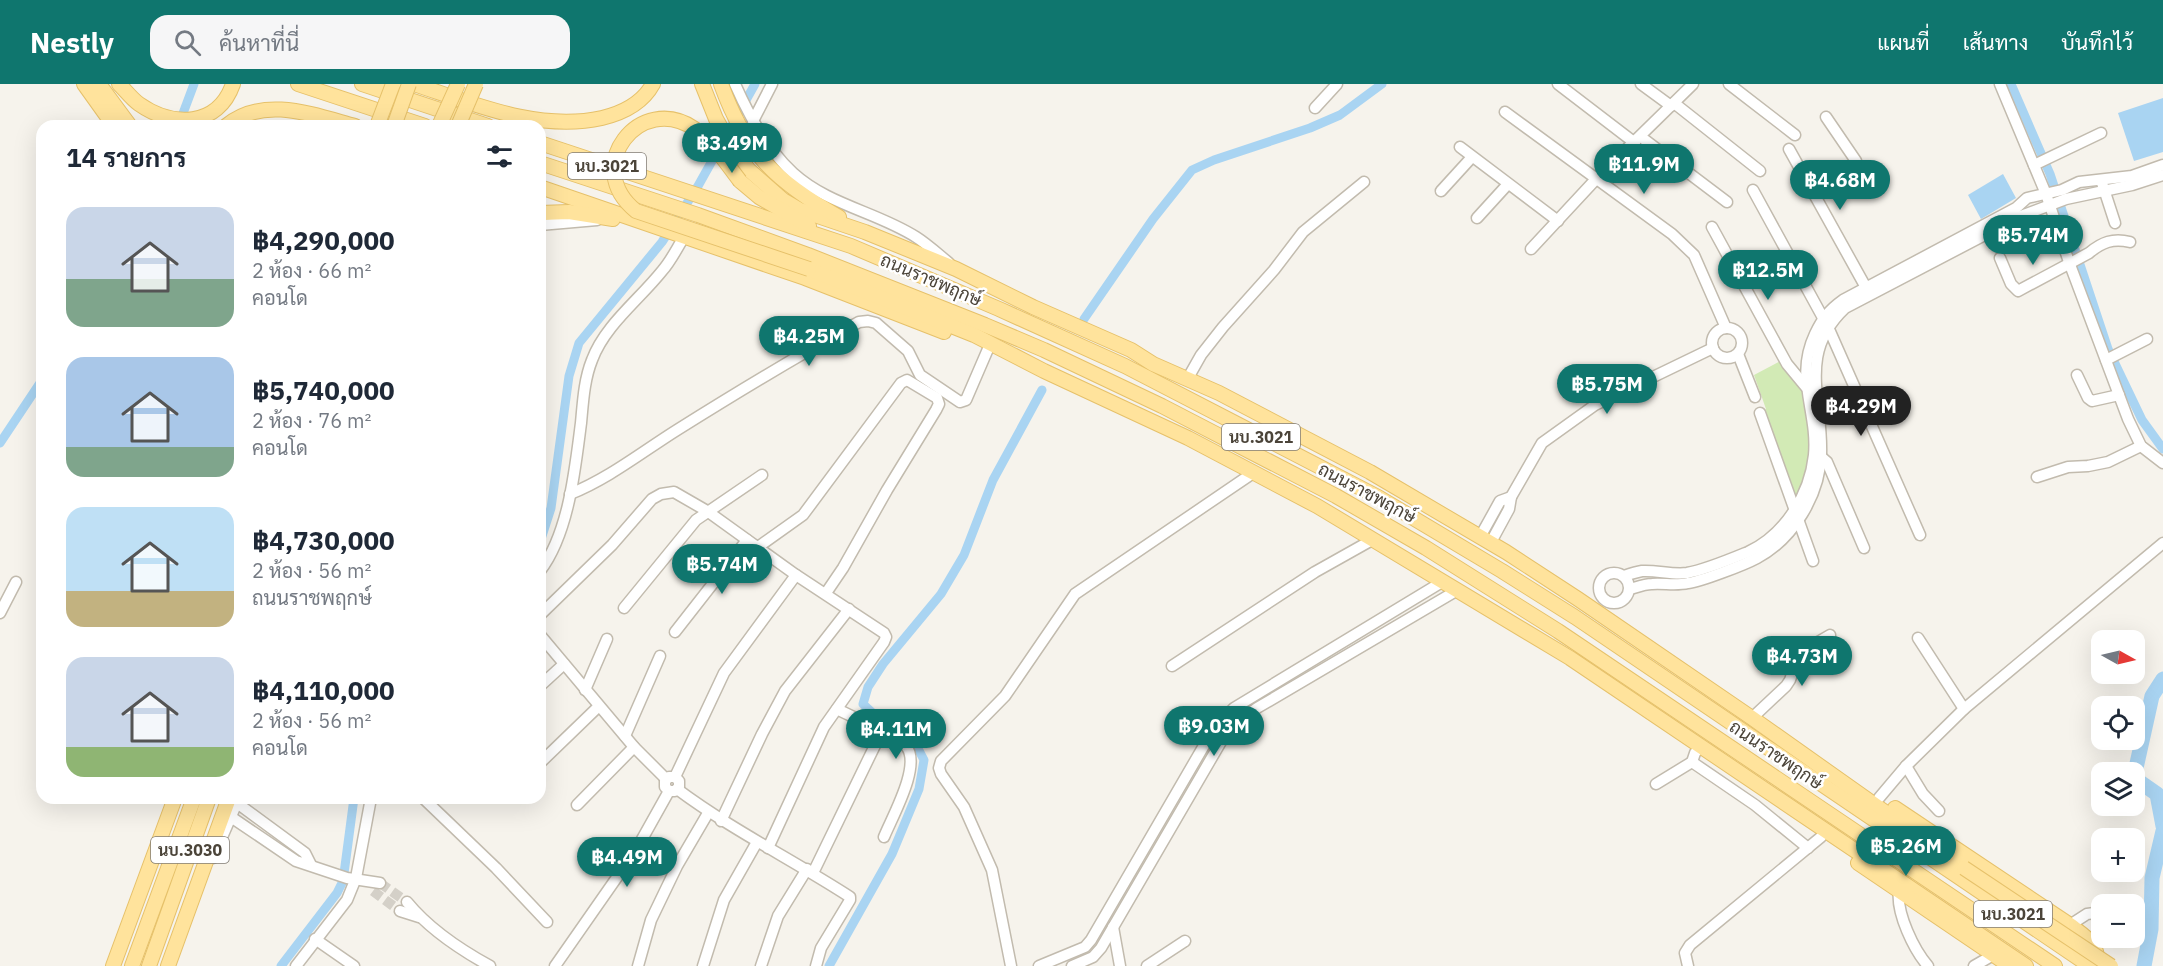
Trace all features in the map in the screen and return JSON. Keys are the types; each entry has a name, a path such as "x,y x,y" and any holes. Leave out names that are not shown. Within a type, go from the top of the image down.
{"main road":[{"path":"84,84 111,120"},
{"path":"99,84 126,120"},
{"path":"119,84 139,104 156,113 171,118 194,120 215,111 224,104 233,84"},
{"path":"298,84 407,120"},
{"path":"362,84 470,120"},
{"path":"379,120 393,84"},
{"path":"396,120 409,84"},
{"path":"414,84 492,110 540,120"},
{"path":"439,120 450,84"},
{"path":"440,120 458,84"},
{"path":"453,120 467,84"},
{"path":"461,120 476,84"},
{"path":"546,121 588,121 619,114 641,101 653,84"},
{"path":"702,84 716,119 735,153 749,170 783,200 821,218 864,232 956,269 1131,350 1153,364"},
{"path":"721,84 731,112 752,148 766,166 809,201 864,232"},
{"path":"237,120 263,110 287,109 331,120"},
{"path":"851,246 798,221 759,197 740,181 698,130 679,121 669,119 649,121 628,135 620,145 613,166 615,184 628,204 636,211 809,269 974,334 1044,371 1188,438 1317,506"},
{"name":"ถนนราชพฤกษ์","path":"546,145 851,246 999,309 1145,376 1378,497 1575,617 1780,758 2091,966"},
{"name":"ถนนราชพฤกษ์","path":"546,166 698,215 808,255 1044,350 1162,406 1336,496 1426,548 1558,631 2055,966"},
{"path":"546,189 851,295 1044,371"},
{"path":"546,213 569,212 612,219 636,220"},
{"path":"1090,352 1153,364"},
{"name":"ถนนราชพฤกษ์","path":"1153,364 1188,378 1341,456 1485,541 1584,603 1752,717 1964,868 2112,966"},
{"name":"นบ.3021","path":"1235,445 1317,506"},
{"name":"ถนนราชพฤกษ์","path":"1317,506 1570,658 2026,966"},
{"path":"1570,658 1672,706"},
{"path":"1728,702 1780,758"},
{"name":"ถนนราชพฤกษ์","path":"1773,733 1823,761 2070,925 2094,945 2098,958 2097,966"},
{"path":"113,966 173,804"},
{"name":"นบ.3030","path":"132,966 192,804"},
{"name":"นบ.3030","path":"149,966 207,804"},
{"path":"168,966 233,804"},
{"name":"ถนนราชพฤกษ์","path":"1787,806 1821,837 2010,966"}],"street":[{"path":"735,84 750,116 774,153 794,173 826,196 916,237 956,269"},
{"path":"750,116 772,84"},
{"path":"1315,108 1337,84"},
{"path":"1558,84 1727,202"},
{"path":"1641,84 1760,171"},
{"path":"1531,249 1597,178 1693,84"},
{"path":"1729,84 1795,135"},
{"path":"2000,84 2038,164 2048,199 2119,394 2141,446 2163,463"},
{"path":"1505,112 1672,234 1694,255 1726,328"},
{"path":"1813,192 1856,165 1856,161 1826,117"},
{"path":"2038,164 2101,133"},
{"path":"1460,147 1558,221"},
{"path":"1789,149 1868,291"},
{"path":"1441,191 1472,157"},
{"path":"1630,590 1652,584 1688,583 1757,559 1782,540 1796,516 1818,454 1811,387 1805,366 1811,341 1837,304 1868,291 2018,212 2048,199 2102,184 2132,185 2162,172"},
{"path":"1188,378 1201,355 1222,327 1274,270 1303,232 1364,182"},
{"path":"1477,218 1508,184"},
{"path":"2102,184 2115,223"},
{"path":"1753,190 1825,322 1920,535"},
{"path":"546,224 612,219"},
{"path":"1712,227 1787,364 1811,387"},
{"path":"546,560 559,535 570,494 577,458 585,387 592,360 614,326 663,271 679,235"},
{"path":"2000,258 2016,291 2089,253 2099,245 2113,240 2130,242"},
{"path":"570,494 600,480 683,426 859,322 876,323 908,351 920,375 960,402 966,400 988,349"},
{"path":"1721,329 1736,330 1742,339 1742,349 1738,354 1726,359 1717,355 1713,348 1714,336 1721,329"},
{"path":"2108,359 2147,339"},
{"path":"1485,541 1500,501 1511,497 1542,443 1595,405 1713,348"},
{"path":"1738,354 1755,397"},
{"path":"2077,375 2088,398 2092,401 2119,394"},
{"path":"758,547 803,515 901,383 907,380 937,398 939,404 936,410 826,593"},
{"path":"1760,412 1813,561"},
{"path":"2037,477 2068,467 2108,462 2141,446"},
{"path":"1818,454 1827,462 1864,548"},
{"path":"1011,966 992,870 964,807 941,774 940,761 1005,696 1075,594 1253,473"},
{"path":"624,608 696,520 762,474"},
{"path":"546,609 612,545 652,499 661,494 674,492 707,511 796,575 884,633 886,637 884,642 824,727 768,848"},
{"path":"1624,576 1643,571 1693,572 1748,552 1778,532 1796,516"},
{"path":"675,632 747,540"},
{"path":"1172,666 1315,572 1372,540"},
{"path":"1879,798 1906,766 1964,709 2163,543"},
{"path":"1615,572 1624,576 1630,584 1630,590 1625,599 1616,603 1606,601 1599,592 1600,582 1606,575 1615,572"},
{"path":"796,575 724,673 665,787 810,871 850,898 821,948 816,966"},
{"path":"0,613 16,582"},
{"path":"1039,966 1085,947 1091,940 1213,730 1234,708 1442,582"},
{"path":"1072,966 1093,957 1101,948 1222,740 1234,725 1257,708 1456,591"},
{"path":"1584,603 1590,596 1599,592"},
{"path":"721,821 785,691 849,609"},
{"path":"1752,717 1790,680 1799,653 1830,635"},
{"path":"1918,638 1964,709"},
{"path":"585,690 607,639"},
{"path":"546,642 634,747 670,778"},
{"path":"625,736 660,656"},
{"path":"546,680 564,664"},
{"path":"1253,697 1257,708"},
{"path":"546,757 598,706"},
{"path":"837,709 882,731 905,746 911,759 911,772 884,837"},
{"path":"761,966 778,916 810,871 882,731"},
{"path":"577,805 634,747"},
{"path":"1656,784 1692,762 1700,747"},
{"path":"1692,762 1755,805 1808,848"},
{"path":"1906,766 1923,794 1940,811"},
{"path":"555,966 636,850 673,790"},
{"path":"195,895 204,881 231,817 234,804"},
{"path":"240,804 305,853 311,865"},
{"path":"296,966 347,900 356,879 370,804"},
{"path":"429,804 496,868 547,922"},
{"path":"638,966 651,920 677,866 708,813"},
{"path":"231,817 297,861 376,887"},
{"path":"1688,966 1685,952 1690,945 1821,837"},
{"path":"702,966 724,900 757,842"},
{"path":"1899,891 1899,903 1912,944 1928,966"},
{"path":"404,906 450,942 490,966"},
{"path":"2070,925 2091,913"},
{"path":"1113,927 1120,966"},
{"path":"315,939 354,966"},
{"path":"1147,966 1185,941"},
{"path":"1974,966 1986,960 1990,953"}],"green space":[{"path":"1784,359 1806,387 1814,454 1794,511 1760,413 1766,409 1754,375"}],"water":[{"path":"2163,98 2163,152 2134,161 2118,113"},
{"path":"2003,174 2016,198 1981,219 1968,195"}],"waterway":[{"path":"180,120 194,84"},
{"path":"546,523 551,508 569,376 579,343 662,242 698,186 755,84"},
{"path":"1084,319 1153,219 1192,170 1340,115 1382,84"},
{"path":"2011,84 2050,174 2108,349 2142,420 2163,449"},
{"path":"0,443 36,389"},
{"path":"829,966 892,854 919,789 924,760 912,737 878,718 863,704 868,687 883,664 941,594 964,555 993,480 1042,390"},
{"path":"2137,762 2152,696 2163,679"},
{"path":"2145,786 2157,794 2163,826"},
{"path":"281,966 337,893 343,881 353,804"},
{"path":"2144,966 2151,929 2152,878 2163,831"}],"tunnel":[{"path":"380,883 407,902"},
{"path":"373,891 400,911"}]}
